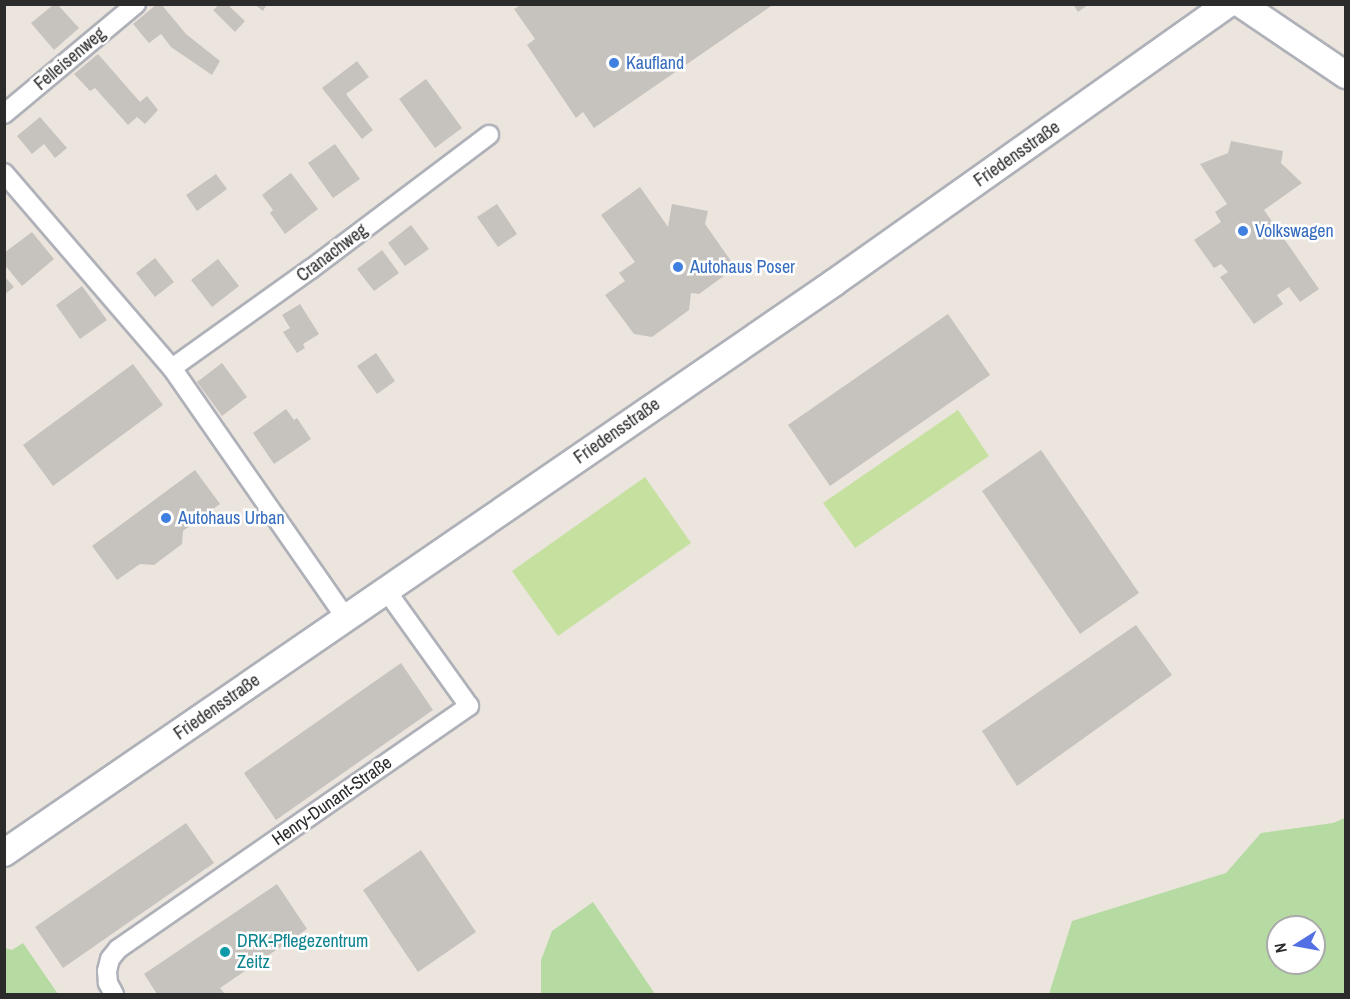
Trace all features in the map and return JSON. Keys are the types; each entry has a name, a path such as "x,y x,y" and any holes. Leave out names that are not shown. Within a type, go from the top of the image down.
{"street":[{"name":"Felleisenweg","path":"4,114 136,4"},
{"name":"Friedensstraße","path":"4,853 854,268 1227,4"},
{"path":"1241,4 1346,75"},
{"name":"Cranachweg","path":"172,368 311,269 489,135"},
{"path":"4,173 172,368 346,618"},
{"name":"Henry-Dunant-Straße","path":"114,994 108,983 108,970 110,959 118,949 469,706 386,590"}],"green space":[{"path":"958,410 989,456 855,548 823,503"},
{"path":"645,477 691,543 558,636 512,571"},
{"path":"1345,818 1345,994 1049,994 1072,921 1226,873 1261,833 1333,823"},
{"path":"593,902 655,994 541,994 541,960 552,931"},
{"path":"23,943 58,994 5,994 5,948 12,950"}],"building":[{"path":"157,4 161,4 186,34 220,61 212,75 171,47 161,34 149,43 133,24"},
{"path":"220,4 233,4 230,7 245,21 235,32 213,10"},
{"path":"254,4 267,4 263,11"},
{"name":"Kaufland","path":"522,4 774,4 594,128 583,112 576,118 527,45 535,39 514,9"},
{"path":"1073,4 1089,4 1078,12"},
{"path":"53,5 58,5 79,28 54,50 31,23"},
{"path":"98,54 140,102 147,96 158,110 145,124 137,117 128,125 95,88 90,91 74,74"},
{"path":"357,61 369,77 346,94 373,130 362,139 322,88"},
{"path":"426,79 462,128 435,148 399,99"},
{"path":"40,117 67,148 55,158 44,144 32,154 17,136"},
{"name":"Volkswagen","path":"1231,141 1283,151 1281,163 1302,183 1264,210 1319,289 1300,302 1289,287 1277,295 1283,304 1254,324 1220,277 1228,272 1221,264 1214,268 1194,240 1221,222 1215,212 1227,204 1200,164 1228,153"},
{"path":"335,144 360,179 333,198 308,163"},
{"path":"291,173 318,209 285,234 270,213 273,210 262,195"},
{"path":"216,174 227,189 197,211 186,195"},
{"name":"Autohaus Poser","path":"640,187 668,227 672,204 708,211 705,224 731,261 728,273 699,294 691,293 689,310 652,337 634,334 605,295 625,281 619,273 635,262 601,215"},
{"path":"497,204 517,234 498,247 477,217"},
{"path":"411,225 429,249 405,266 388,243"},
{"path":"32,232 54,259 22,286 4,264 4,253"},
{"path":"382,250 399,273 374,291 357,269"},
{"path":"155,258 174,282 155,297 136,273"},
{"path":"218,259 239,286 212,307 191,280"},
{"path":"4,276 14,287 4,295"},
{"path":"82,286 107,320 80,339 56,305"},
{"path":"300,304 319,334 303,344 305,348 297,353 283,332 290,328 282,315"},
{"path":"948,314 990,375 830,486 788,425"},
{"path":"376,353 395,381 377,394 357,366"},
{"path":"222,363 247,397 222,416 197,382"},
{"path":"133,364 163,405 53,486 23,445"},
{"path":"286,409 294,420 297,418 311,439 274,464 253,433"},
{"path":"1041,450 1139,593 1080,634 982,491"},
{"name":"Autohaus Urban","path":"195,470 220,504 183,531 182,544 154,565 140,564 117,580 92,546"},
{"path":"1136,625 1172,675 1017,786 982,731"},
{"path":"401,663 433,710 276,820 244,773"},
{"path":"186,823 214,863 63,968 35,927"},
{"path":"421,850 476,932 418,972 363,890"},
{"name":"DRK-Pflegezentrum Zeitz","path":"277,884 307,929 220,988 225,994 157,994 144,974"}],"place":[{"name":"Kaufland","path":"614,63"},
{"name":"Volkswagen","path":"1243,231"},
{"name":"Autohaus Poser","path":"678,267"},
{"name":"Autohaus Urban","path":"166,518"},
{"name":"DRK-Pflegezentrum Zeitz","path":"225,952"}]}
